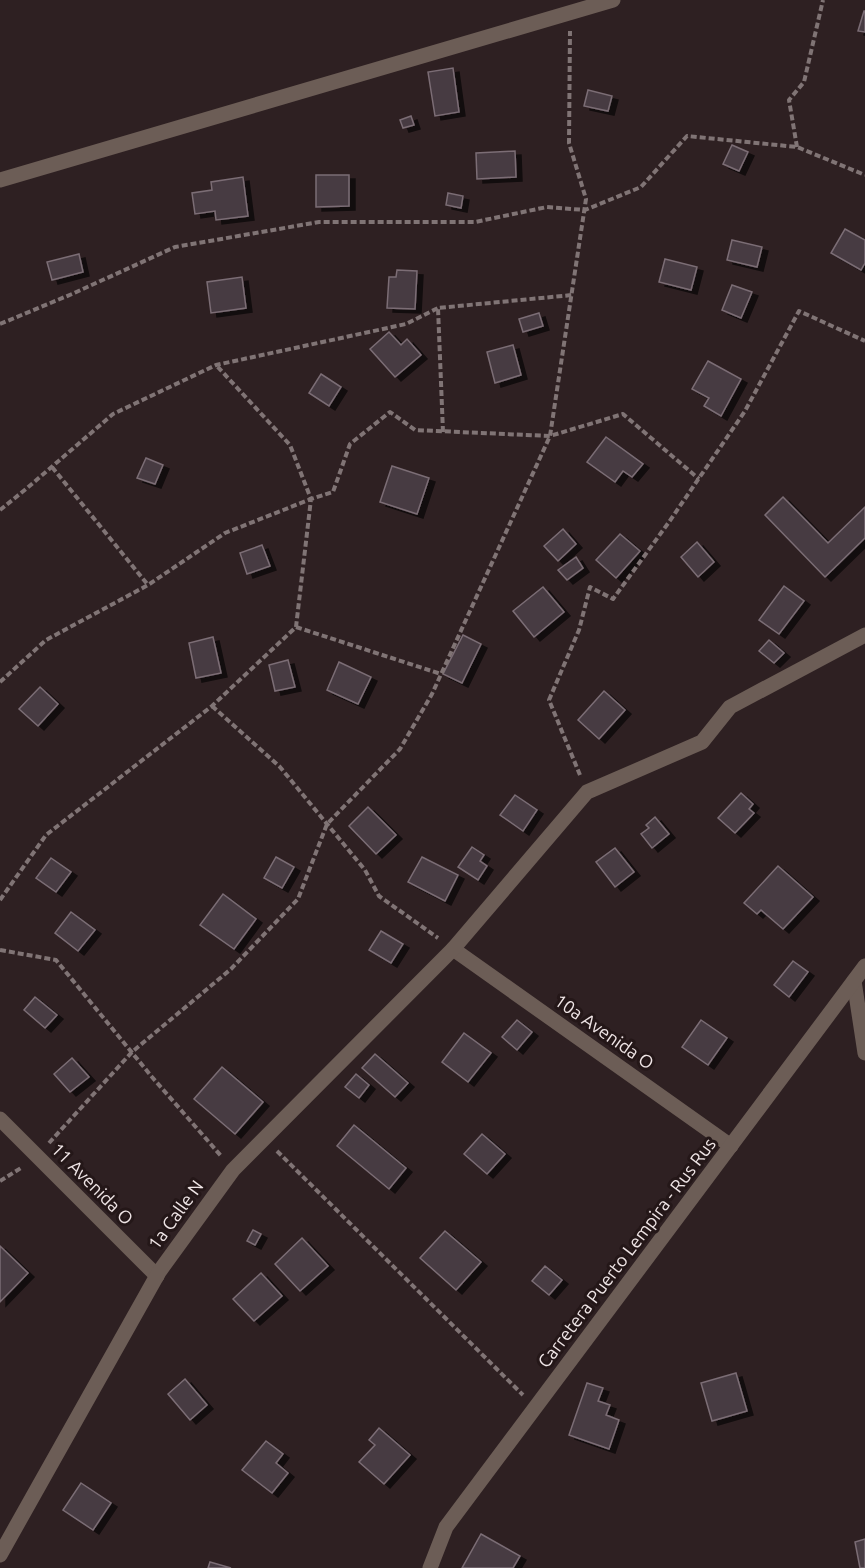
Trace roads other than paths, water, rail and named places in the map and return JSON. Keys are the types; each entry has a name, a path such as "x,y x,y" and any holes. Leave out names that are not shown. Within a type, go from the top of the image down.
{"street":[{"path":"0,180 613,0"},
{"name":"1a Calle N","path":"0,1556 157,1276 233,1170 453,949 587,792 702,742 730,707 865,635"},
{"name":"10a Avenida O","path":"453,949 731,1146"},
{"name":"Carretera Puerto Lempira - Rus Rus","path":"430,1568 446,1527 865,966"},
{"path":"854,981 865,1053"},
{"name":"11 Avenida O","path":"0,1119 157,1276"}]}
